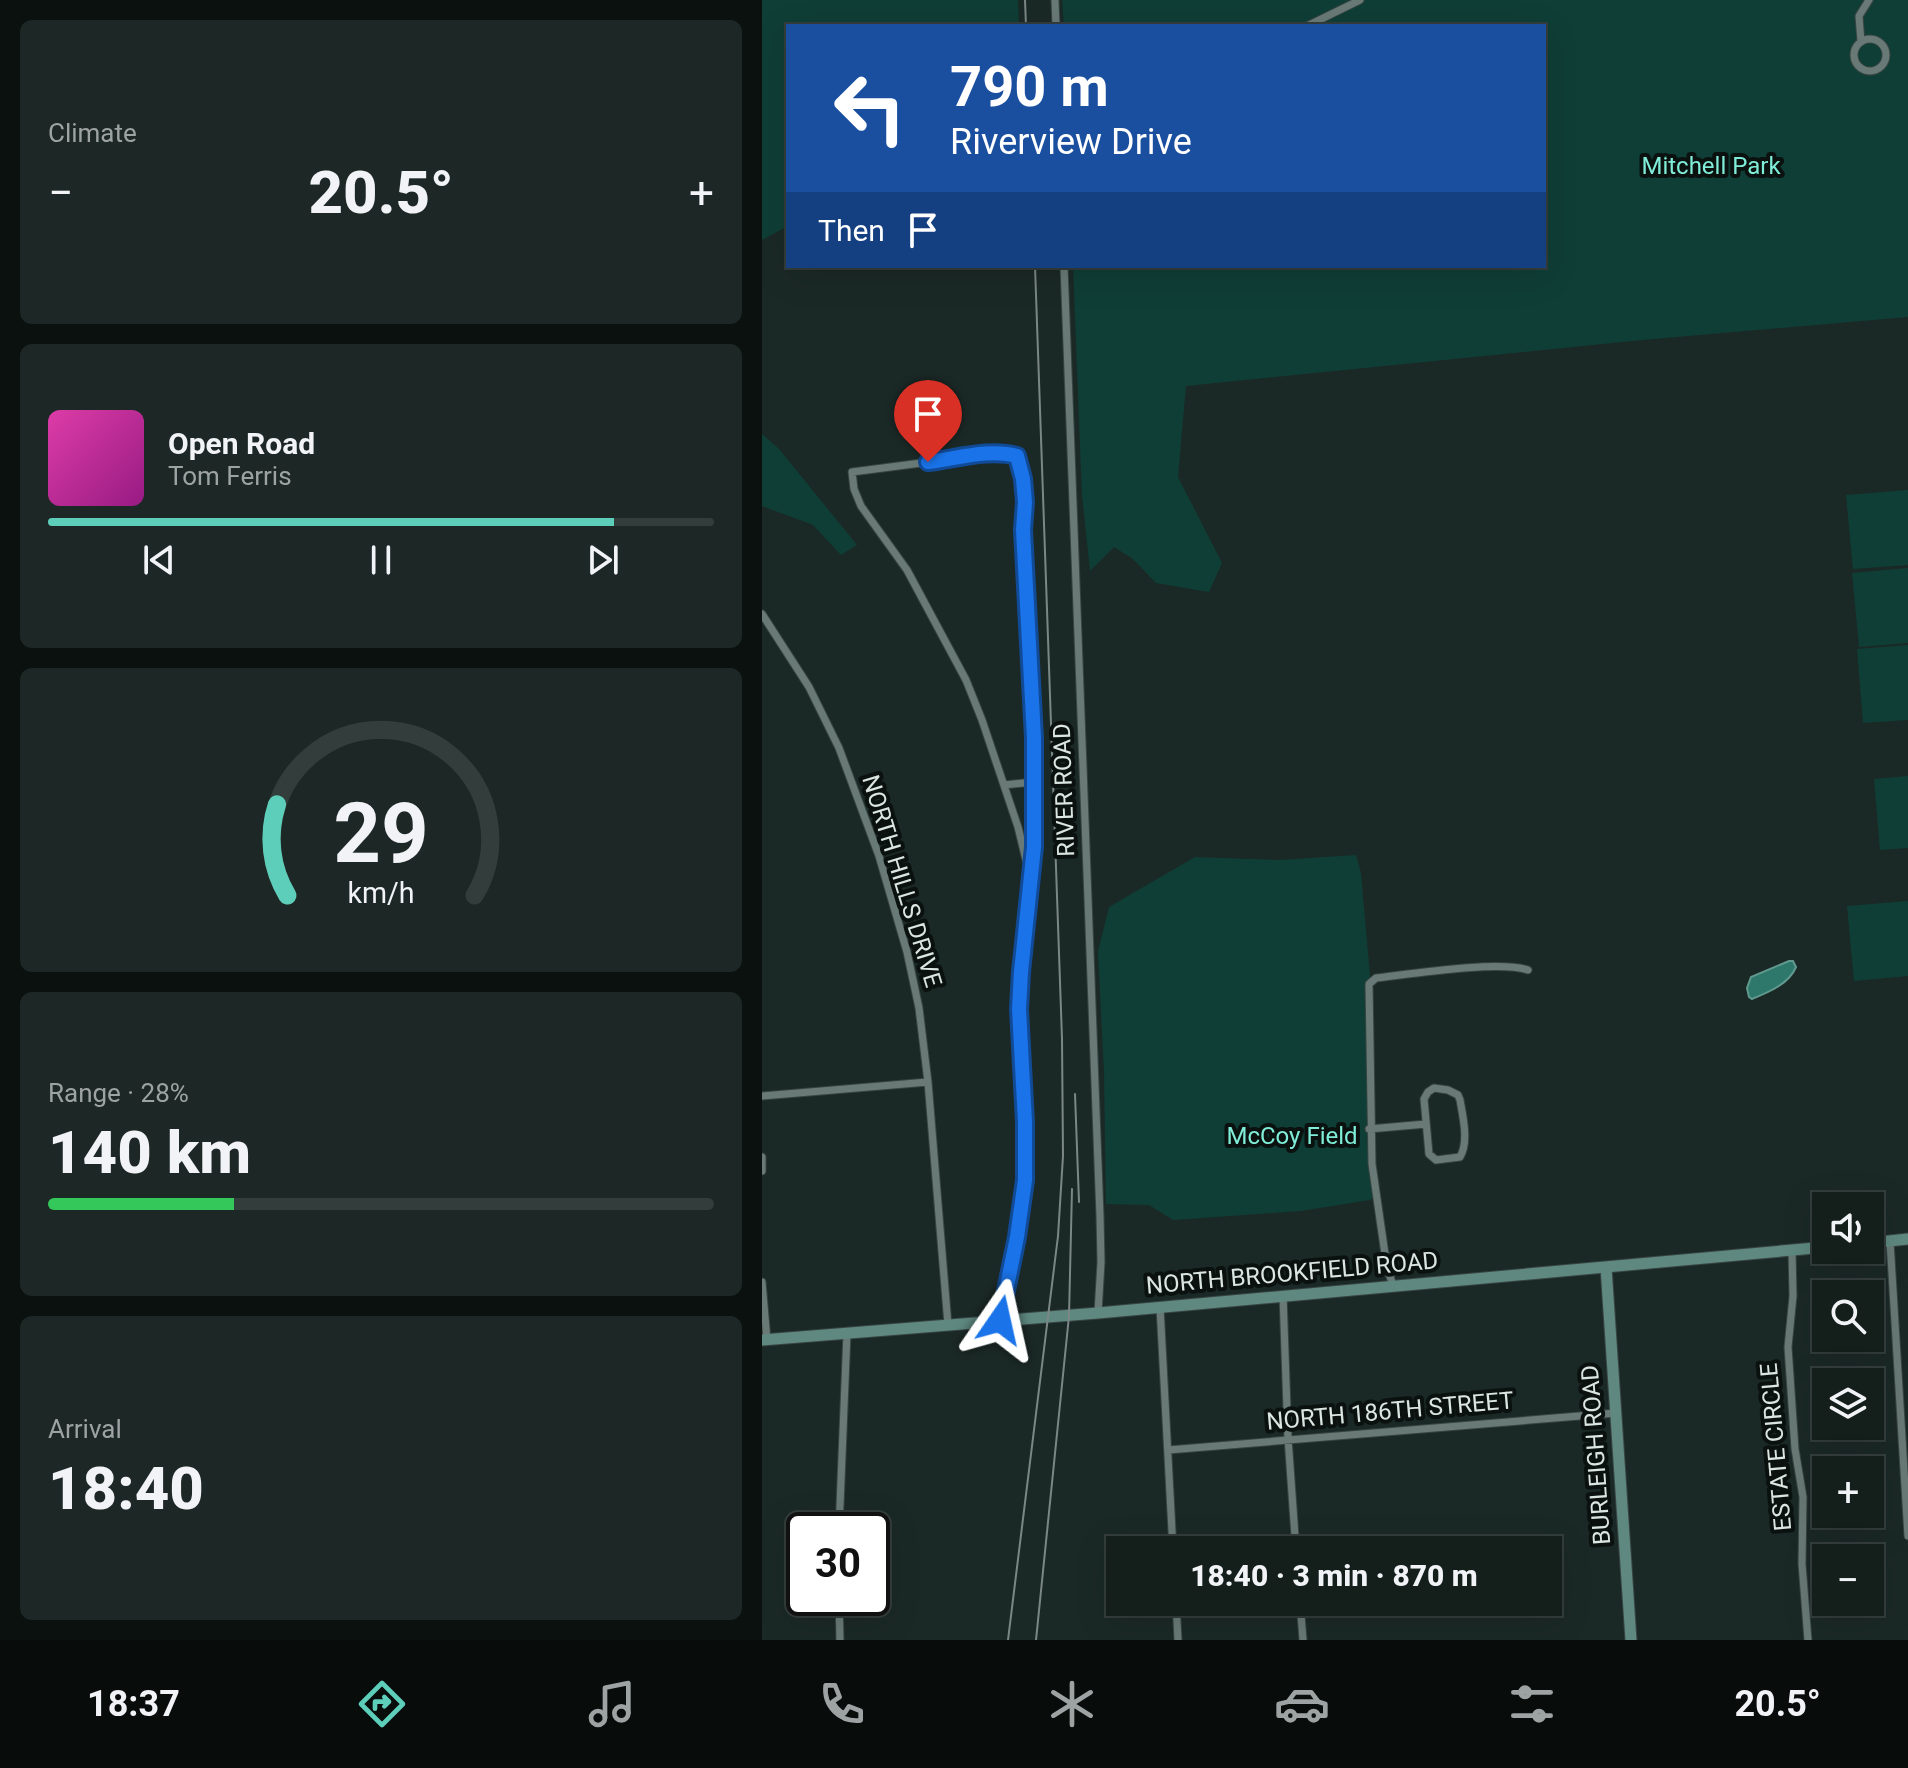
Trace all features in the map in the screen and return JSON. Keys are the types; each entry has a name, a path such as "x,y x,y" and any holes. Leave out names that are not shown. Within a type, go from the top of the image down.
{"street":[{"path":"1055,0 1056,24"},
{"path":"1311,24 1360,0"},
{"path":"1861,42 1877,41 1885,49 1886,60 1879,68 1870,71 1857,64 1854,55 1861,42 1859,16 1869,0"},
{"name":"RIVER ROAD","path":"1064,268 1099,1184 1101,1262 1098,1313"},
{"path":"1000,1320 1025,1180 1019,1009 1021,972 1030,891 1034,847 1034,782 1023,479 1017,456 998,453 852,472 854,489 861,506 907,570 966,680 1025,852 1030,891"},
{"name":"NORTH HILLS DRIVE","path":"762,614 809,687 855,790 879,856 907,952 919,1008 928,1082 948,1325"},
{"path":"1004,785 1034,782"},
{"path":"1393,1285 1381,1231 1369,1129 1371,1058 1368,991 1371,980 1492,967 1528,970"},
{"path":"762,1096 928,1082"},
{"path":"1440,1088 1458,1095 1464,1140 1460,1157 1436,1160 1432,1157 1429,1154 1426,1124 1424,1099 1428,1092 1440,1088"},
{"path":"1369,1129 1426,1124"},
{"path":"762,1157 762,1171"},
{"path":"1884,1242 1908,1239"},
{"path":"1890,1241 1908,1536"},
{"name":"NORTH BROOKFIELD ROAD","path":"764,1340 1812,1249"},
{"name":"ESTATE CIRCLE","path":"1792,1251 1793,1296 1788,1347 1795,1449 1803,1497 1802,1564 1808,1640"},
{"name":"BURLEIGH ROAD","path":"1606,1267 1631,1640"},
{"path":"762,1282 764,1340"},
{"path":"1283,1295 1295,1536"},
{"path":"1160,1307 1172,1536"},
{"path":"840,1512 847,1333"},
{"name":"NORTH 186TH STREET","path":"1168,1450 1616,1413"},
{"path":"839,1616 840,1640"},
{"path":"1177,1616 1178,1640"},
{"path":"1301,1616 1303,1640"}],"green space":[{"path":"762,0 1018,0 1019,24 786,24 786,227 762,240"},
{"name":"Mitchell Park","path":"1062,0 1908,0 1908,317 1642,340 1186,386 1178,477 1222,563 1209,592 1156,583 1133,559 1114,547 1090,571 1082,495 1073,268 1546,268 1546,24 1064,24"},
{"path":"762,434 779,449 857,545 841,555 813,525 762,506"},
{"path":"1908,490 1908,565 1853,569 1846,495"},
{"path":"1908,568 1908,643 1859,647 1852,573"},
{"path":"1908,645 1908,720 1863,723 1857,649"},
{"path":"1908,776 1908,848 1880,850 1874,779"},
{"name":"McCoy Field","path":"1356,855 1361,873 1370,976 1365,992 1374,1197 1301,1211 1173,1220 1149,1205 1106,1204 1098,951 1109,907 1195,857 1280,860"},
{"path":"1908,901 1908,976 1854,981 1847,906"}],"shaded area":[{"path":"1793,961 1796,967 1789,978 1778,987 1752,999 1749,997 1747,988 1751,977"}],"railway":[{"path":"1025,0 1026,24"},
{"path":"1008,1640 1058,1236 1063,1156 1062,1039 1035,268"},
{"path":"1075,1094 1079,1202"},
{"path":"1036,1640 1069,1316 1072,1189"}],"route":[{"path":"928,462 998,453 1017,456 1025,502 1023,530 1034,757 1034,847 1019,1009 1026,1168 1024,1198 1000,1320"}]}
